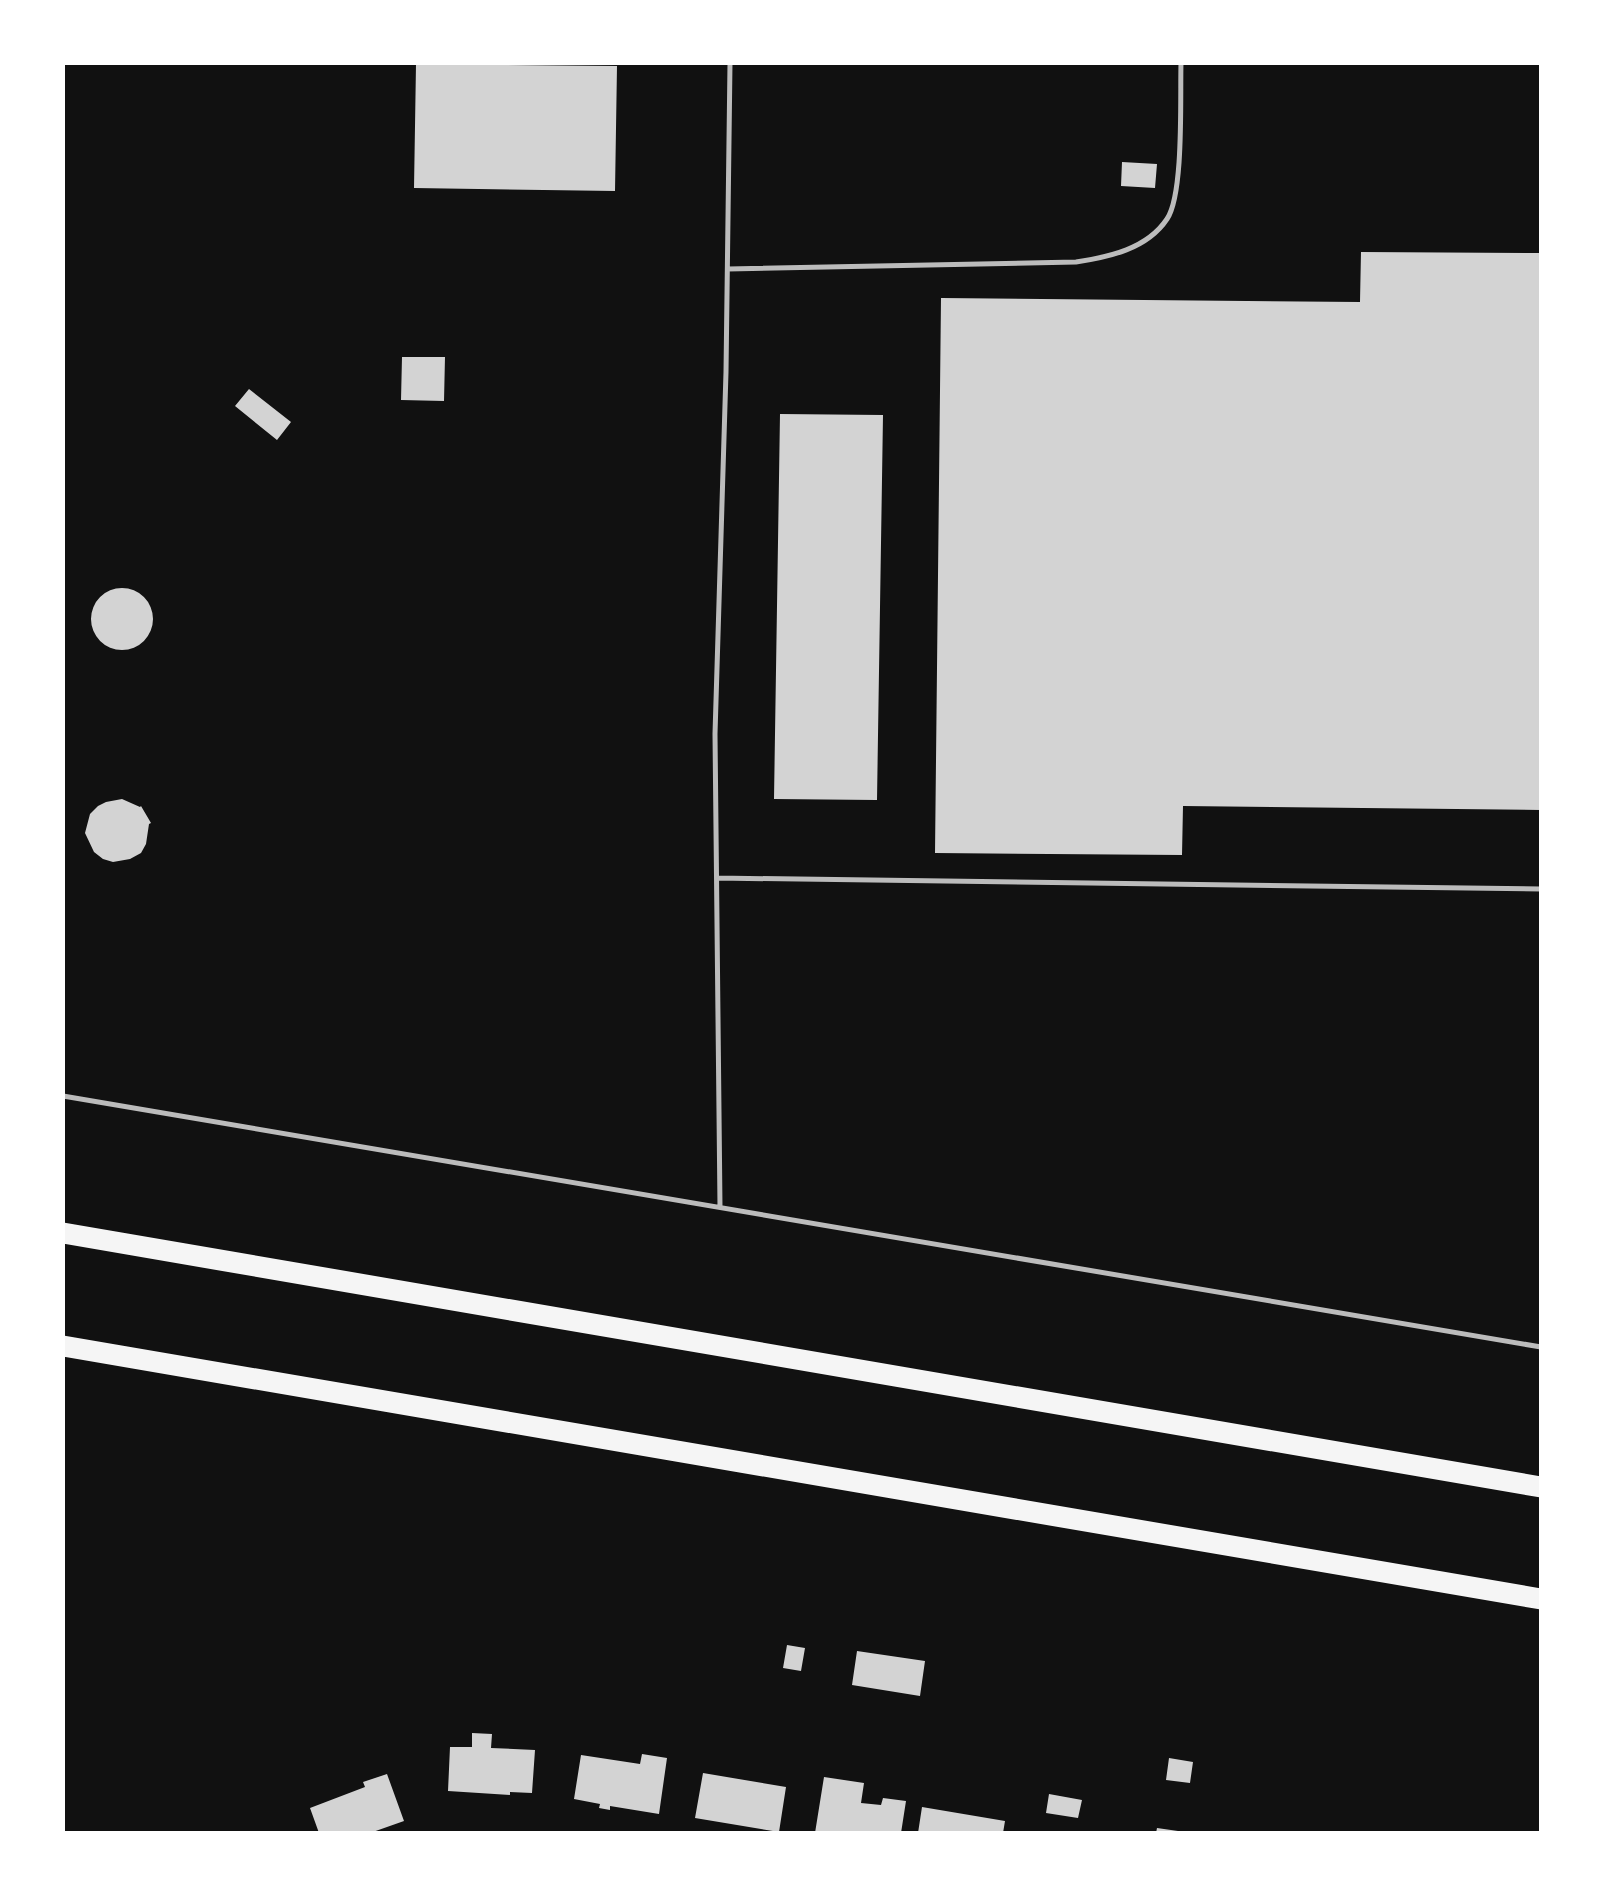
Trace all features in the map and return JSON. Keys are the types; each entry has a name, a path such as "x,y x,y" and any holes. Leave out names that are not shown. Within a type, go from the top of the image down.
{"highway":[{"path":"63,1233 1541,1487"},
{"path":"63,1346 1541,1599"}],"lane":[{"path":"720,1207 715,734 728,269 730,63"},
{"path":"728,269 1076,262 1110,257 1142,243 1167,219 1178,187 1181,63"},
{"path":"717,878 1541,889"},
{"path":"63,1096 1541,1347"}],"building":[{"path":"416,64 617,66 615,191 414,188"},
{"path":"1122,162 1157,164 1155,188 1121,186"},
{"path":"1361,252 1541,253 1541,810 1183,806 1182,855 935,853 941,298 1360,302"},
{"path":"402,357 445,357 444,401 401,400"},
{"path":"249,389 291,422 277,440 235,406"},
{"path":"780,414 883,415 877,800 774,799"},
{"path":"122,588 134,590 144,597 151,607 151,631 144,641 134,648 122,650 110,648 100,641 93,631 91,619 93,607 100,597 110,590"},
{"path":"122,799 141,806 151,823 141,853 130,859 113,862 94,852 85,833 90,814 98,806"},
{"path":"787,1645 805,1648 801,1671 783,1668"},
{"path":"857,1651 925,1661 920,1696 852,1685"},
{"path":"472,1733 492,1734 491,1748 535,1750 532,1793 510,1792 510,1795 448,1791 450,1747 472,1747"},
{"path":"642,1754 667,1758 659,1814 610,1806 610,1810 599,1808 600,1804 574,1799 581,1755 640,1764"},
{"path":"1169,1758 1193,1762 1190,1783 1166,1780"},
{"path":"703,1773 786,1787 779,1832 695,1818"},
{"path":"387,1774 404,1821 370,1833 319,1833 310,1808 365,1787 363,1782"},
{"path":"824,1777 864,1783 861,1803 881,1805 883,1798 906,1801 901,1833 815,1833"},
{"path":"1049,1794 1082,1800 1078,1818 1046,1813"},
{"path":"922,1807 1005,1821 1003,1833 918,1833"},
{"path":"1157,1828 1178,1831 1178,1833 1156,1833"}]}
